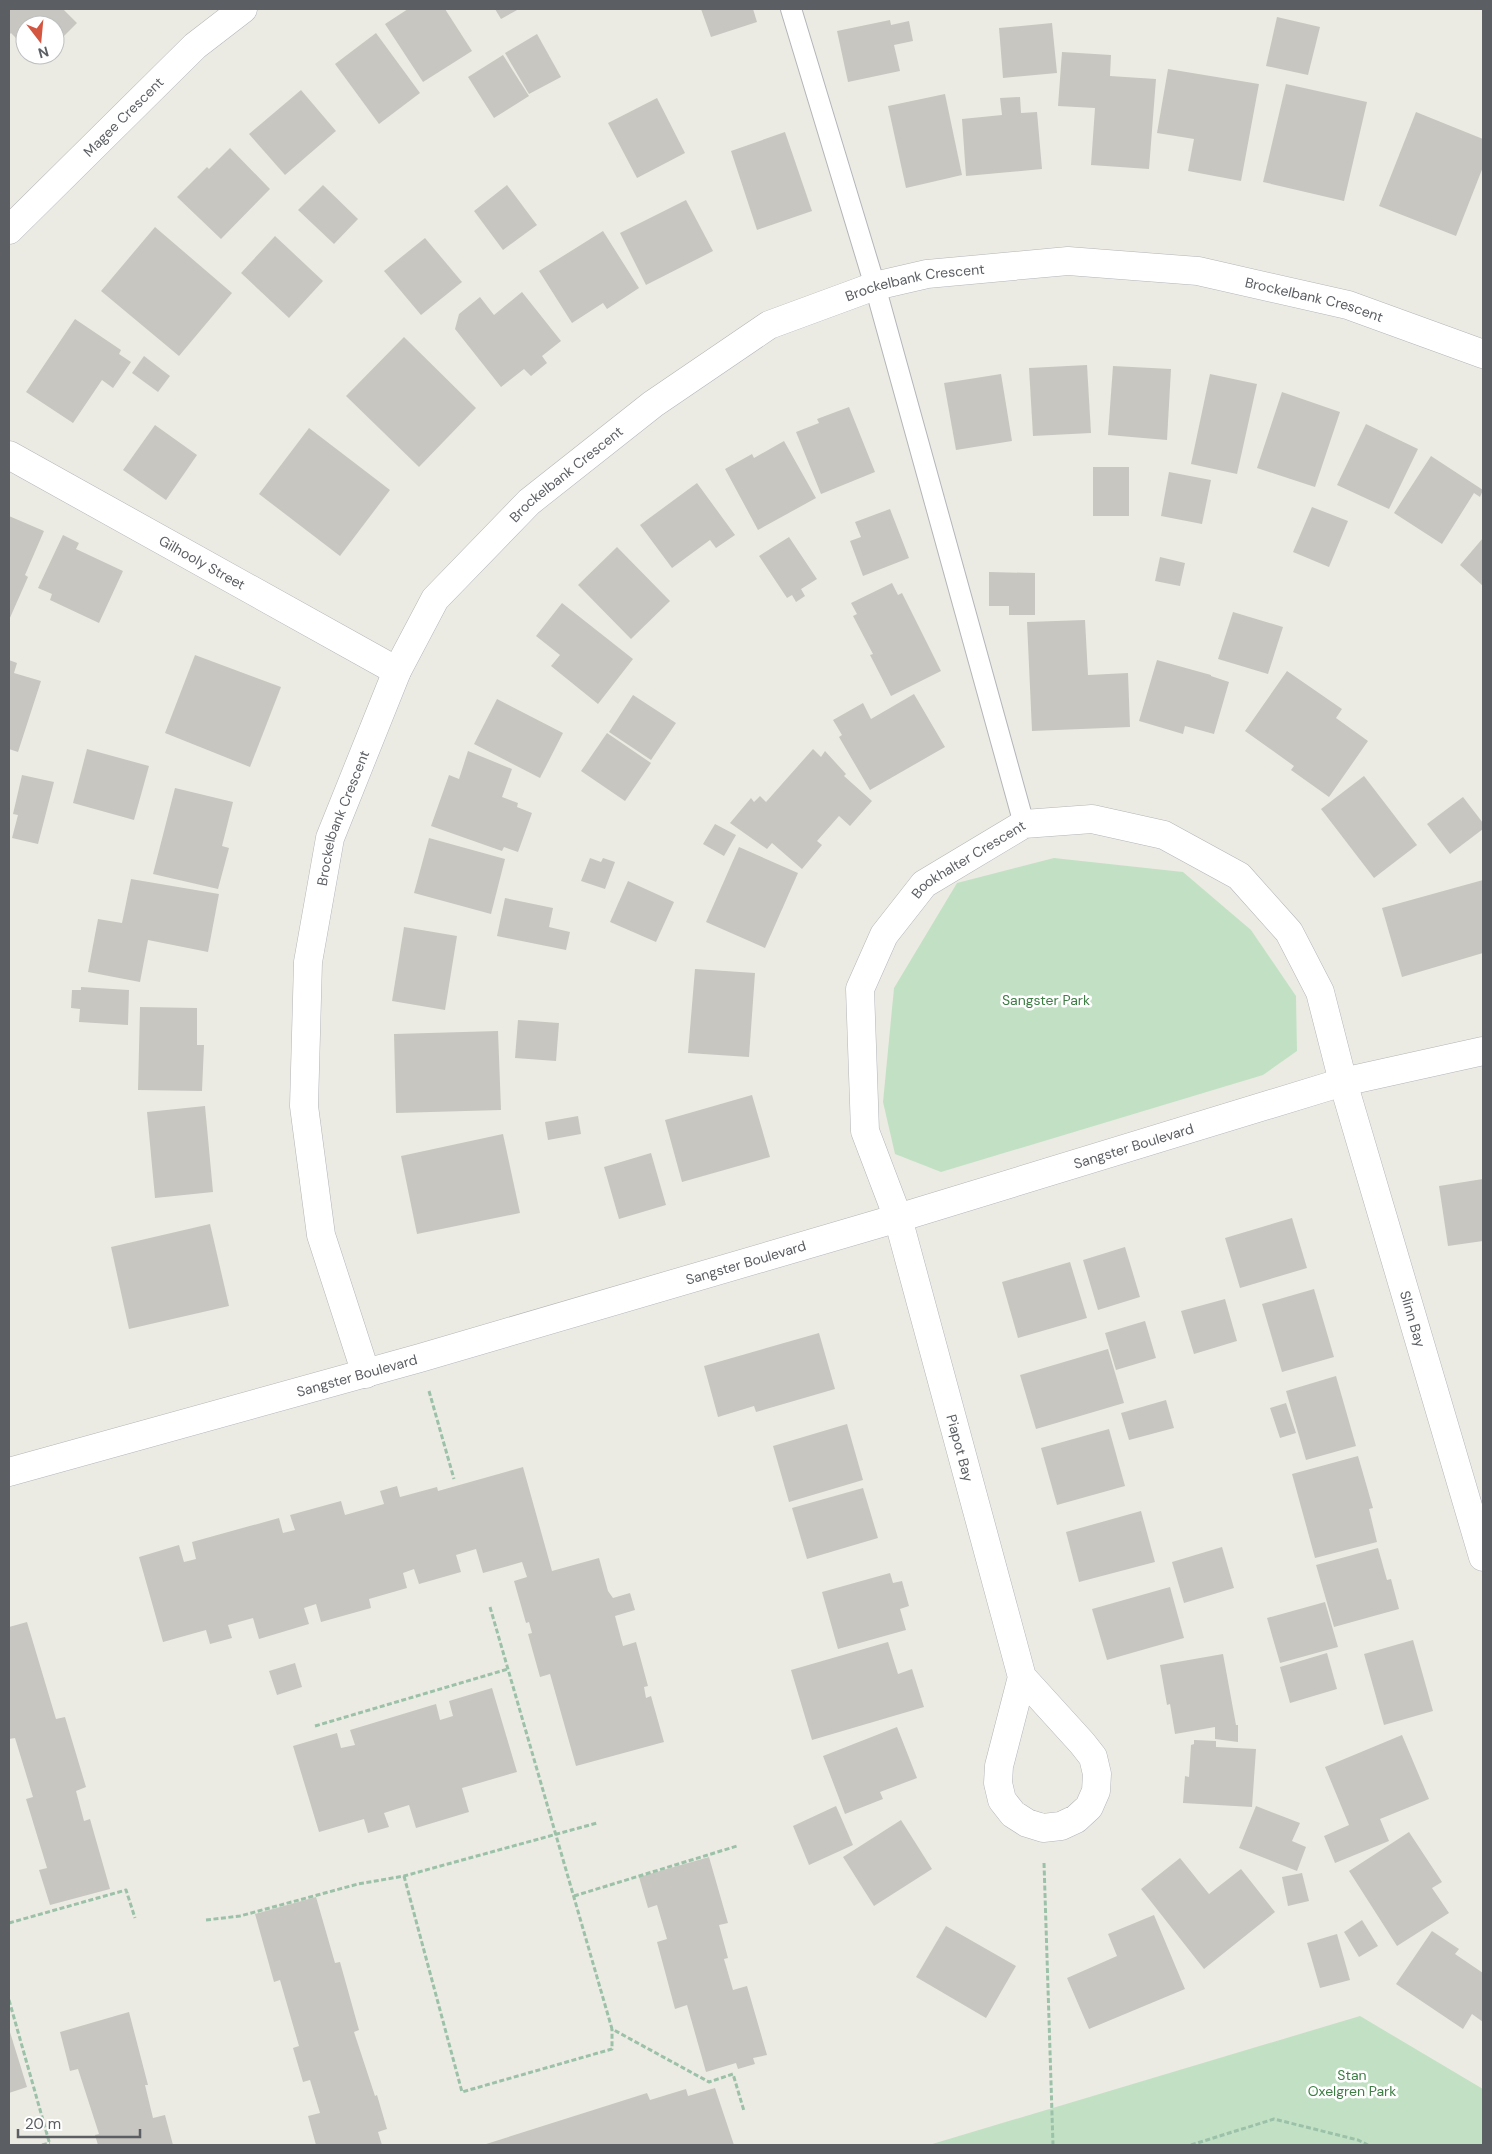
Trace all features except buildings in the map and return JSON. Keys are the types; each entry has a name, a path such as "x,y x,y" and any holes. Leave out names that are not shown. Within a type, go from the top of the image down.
{"street":[{"name":"Magee Crescent","path":"9,230 194,46 243,9"},
{"name":"Brockelbank Crescent","path":"366,1374 321,1235 304,1106 308,962 330,838 397,671 435,599 529,502 653,404 769,325 875,286 926,274 1068,262 1198,271 1348,305 1483,353"},
{"name":"Gilhooly Street","path":"9,455 397,671"},
{"name":"Bookhalter Crescent","path":"898,1218 865,1130 860,989 884,936 924,884 1024,824 1092,819 1164,835 1239,876 1289,932 1320,992 1343,1082"},
{"name":"Sangster Boulevard","path":"9,1472 366,1374 898,1218 1343,1082 1483,1051"},
{"name":"Slinn Bay","path":"1343,1082 1483,1557"},
{"name":"Piapot Bay","path":"898,1218 1022,1677 1093,1757 1097,1774 1096,1791 1089,1807 1076,1819 1061,1826 1043,1828 1027,1823 1013,1814 1002,1800 998,1783 999,1766 1022,1677"}],"lane":[{"path":"791,9 875,286 1024,824"}],"path":[{"path":"420,1358 454,1479"},
{"path":"404,1876 462,2092 612,2049 612,2029 490,1607"},
{"path":"315,1726 508,1669"},
{"path":"206,1920 240,1916 358,1884 404,1876 597,1823"},
{"path":"1043,1828 1053,2145"},
{"path":"574,1896 738,1846"},
{"path":"9,1924 126,1890 135,1918"},
{"path":"9,2000 50,2144 42,2145"},
{"path":"612,2029 709,2082 733,2074 744,2111"},
{"path":"1191,2145 1274,2119 1358,2140 1368,2145"}],"green space":[{"name":"Sangster Park","path":"1054,858 1183,872 1251,930 1296,996 1297,1051 1263,1075 941,1172 895,1154 883,1102 894,988 957,883"},
{"name":"Stan Oxelgren Park","path":"1360,2016 1483,2089 1483,2145 929,2145"}]}
